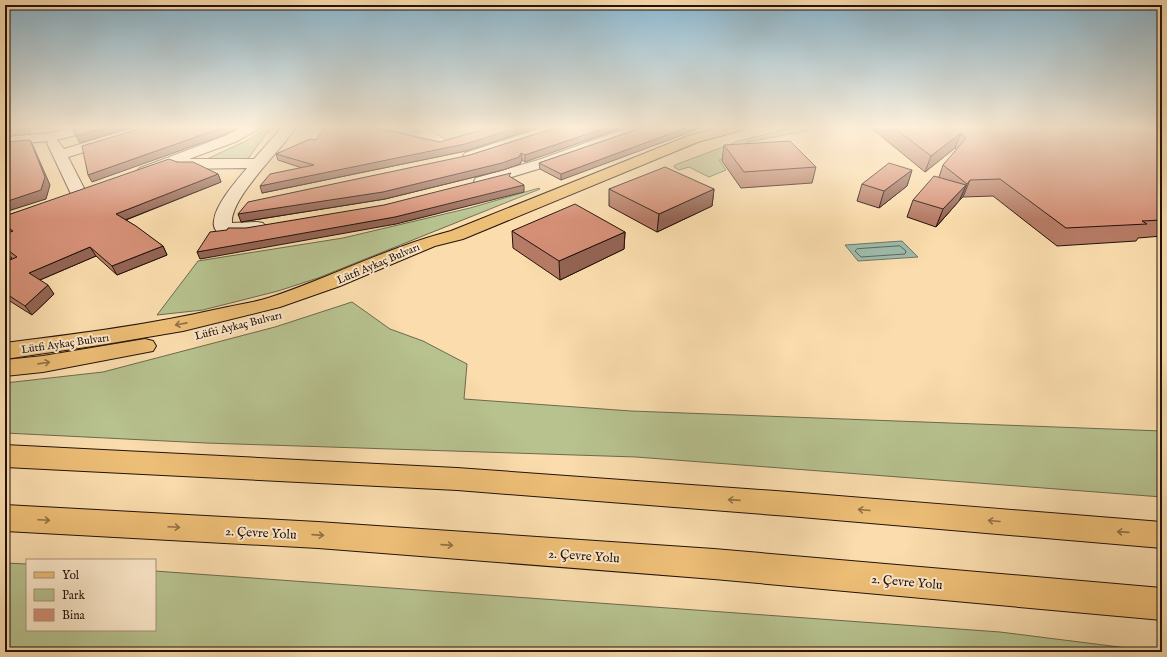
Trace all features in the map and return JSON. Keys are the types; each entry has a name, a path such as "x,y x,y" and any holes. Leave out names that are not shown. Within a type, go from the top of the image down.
{"main road":[{"name":"Lüfti Aykaç Bulvarı","path":"6,355 102,354 173,340 278,315 318,302 433,250 457,235 647,158"},
{"path":"5,456 465,480 789,504 1162,535"},
{"name":"2. Çevre Yolu","path":"5,518 318,535 706,563 1158,604"}],"street":[{"path":"61,158 74,181 79,194"},
{"path":"132,176 180,158"},
{"path":"264,158 240,186 228,207 221,222 221,226 224,230 271,224"},
{"path":"455,159 459,158"},
{"path":"470,184 508,174 555,158"},
{"path":"163,164 260,162"},
{"path":"228,207 250,202"}],"green space":[{"path":"210,158 249,158 247,160 207,159"},
{"path":"695,158 745,158 719,160 726,170 709,177 689,167 679,170 674,167 675,165"},
{"path":"539,188 540,189 318,278 278,291 203,310 157,315 198,261 343,238 470,208"},
{"path":"352,302 390,329 423,341 467,364 464,399 631,411 1162,431 1162,497 636,457 206,443 5,433 5,383 103,372 275,327"},
{"path":"5,563 26,564 26,631 156,631 156,571 1000,632 1159,652 5,652"}],"water":[{"path":"902,241 918,257 858,261 845,245"}],"building":[{"path":"5,158 37,158 45,177 41,190 5,202"},
{"path":"84,158 137,158 88,175"},
{"path":"289,158 398,158 260,186 270,174 314,165"},
{"path":"457,158 517,158 502,163 383,192 238,214 248,202"},
{"path":"555,158 605,158 561,174 539,163"},
{"path":"733,158 807,158 816,167 744,172"},
{"path":"949,158 1162,158 1162,220 1142,221 1147,224 1066,228 1000,179 970,180 967,184 943,165"},
{"path":"169,159 177,162 193,162 218,174 116,214 136,226 163,246 112,266 90,247 29,273 48,285 25,306 5,293 5,262 17,257 5,248 5,234 13,231 5,226 5,216"},
{"path":"889,163 912,170 884,191 862,184"},
{"path":"665,167 714,189 659,214 609,189"},
{"path":"511,173 509,176 524,185 395,217 197,252 210,232 227,230 228,228 246,228 384,205"},
{"path":"934,176 966,185 943,209 913,200"},
{"path":"575,204 625,232 559,261 512,231"}]}
